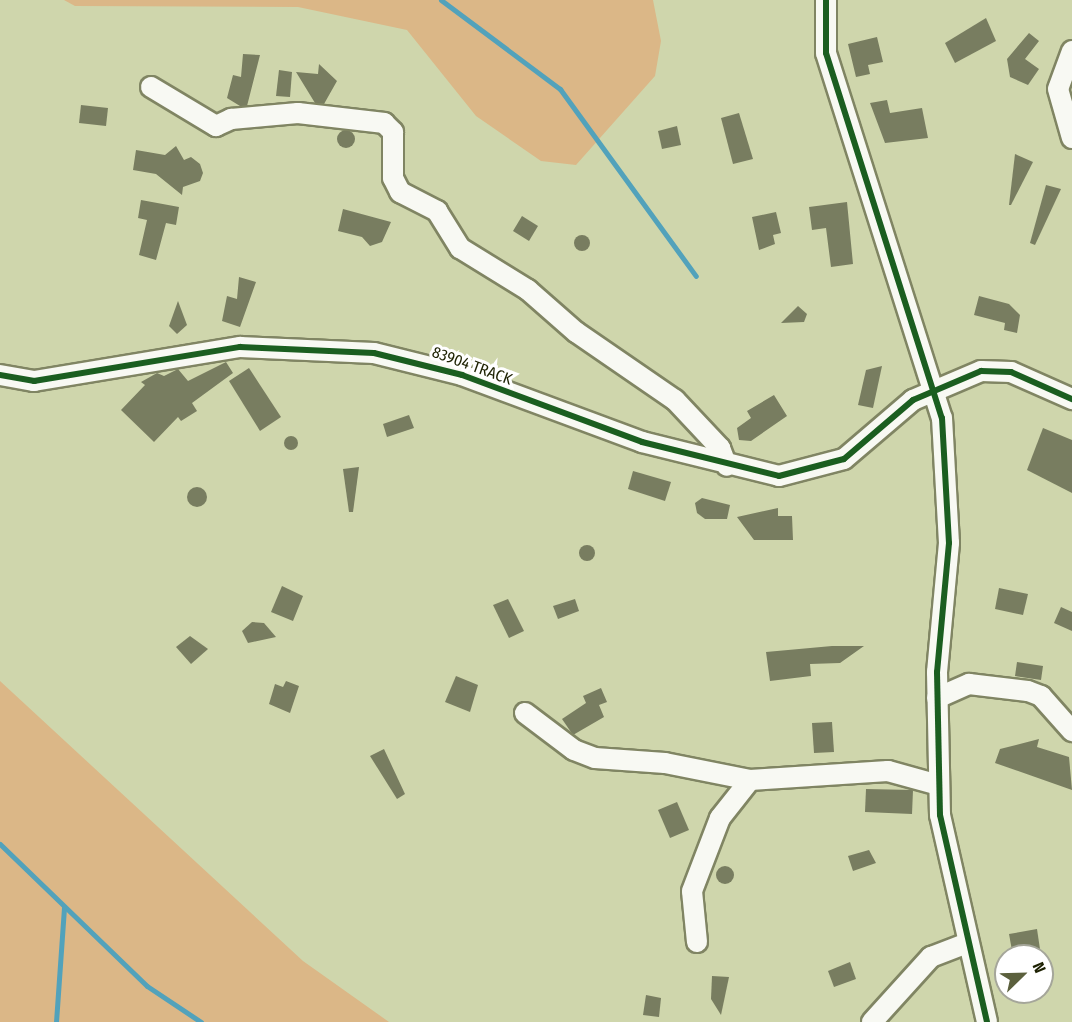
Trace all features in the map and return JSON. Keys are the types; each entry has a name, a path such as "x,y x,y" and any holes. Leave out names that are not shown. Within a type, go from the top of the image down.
{"street":[{"path":"826,0 826,52 934,387 949,478 937,698 940,815 967,943 987,1022"},
{"path":"1072,51 1058,89 1072,138"},
{"path":"151,87 216,126 231,119 298,112 384,123 393,132 393,178 400,192 436,211 460,248 528,290 576,332 675,400 720,448 727,466"},
{"name":"83904 TRACK","path":"0,375 34,381 240,347 374,353 422,362 606,431 727,466 779,476 828,465 855,453 934,387"},
{"path":"934,387 981,371 1011,372 1072,399"},
{"path":"937,698 969,684 1028,691 1041,696 1072,731"},
{"path":"525,713 585,756 665,763 750,780 888,771 939,785"},
{"path":"697,942 692,891 720,818 750,780"},
{"path":"872,1022 932,957 967,943"}],"shaded area":[{"path":"64,0 653,0 661,41 655,76 576,165 541,161 476,116 407,30 298,7 75,6"},
{"path":"0,681 303,961 389,1022 0,1022"}],"building":[{"path":"986,18 996,41 955,63 945,43"},
{"path":"1029,33 1039,41 1025,59 1039,69 1028,85 1010,77 1007,59"},
{"path":"877,37 883,62 868,65 870,74 856,77 848,44"},
{"path":"243,54 260,55 247,106 240,106 227,98 233,75 241,77"},
{"path":"319,64 337,81 324,104 315,103 296,72 318,74"},
{"path":"279,70 292,72 290,97 276,96"},
{"path":"887,100 890,113 922,108 928,138 885,143 870,103"},
{"path":"81,105 108,108 106,126 79,123"},
{"path":"739,113 753,159 733,164 721,118"},
{"path":"677,126 681,145 662,149 658,131"},
{"path":"342,130 350,130 355,135 353,146 342,148 337,143 337,135"},
{"path":"176,146 184,160 191,157 200,164 203,173 200,181 183,187 182,195 156,174 133,170 136,150 165,155"},
{"path":"1015,154 1033,162 1009,205"},
{"path":"1046,185 1061,189 1035,245 1030,243"},
{"path":"141,200 179,207 176,225 166,223 156,260 139,255 147,220 138,218"},
{"path":"847,202 853,264 831,267 826,228 812,230 809,207"},
{"path":"343,209 391,222 382,242 370,246 362,237 338,231"},
{"path":"776,212 781,233 773,235 775,244 759,250 752,217"},
{"path":"522,216 538,226 529,241 513,231"},
{"path":"579,235 585,235 590,243 588,249 579,251 574,246 574,240"},
{"path":"239,277 256,282 240,327 222,321 227,296 237,299"},
{"path":"979,296 1009,304 1020,315 1017,333 1004,330 1005,323 974,315"},
{"path":"178,301 187,325 177,334 169,326"},
{"path":"798,306 807,314 804,322 781,323"},
{"path":"226,362 233,373 192,403 197,411 181,421 178,417 154,442 121,410 145,385 141,382 157,373 164,376 178,369 188,381"},
{"path":"882,366 873,408 858,405 866,370"},
{"path":"249,368 281,417 260,431 229,381"},
{"path":"774,395 787,416 751,441 739,440 737,428 751,418 747,411"},
{"path":"409,415 414,428 387,437 383,424"},
{"path":"1043,428 1072,440 1072,493 1027,470"},
{"path":"288,436 294,436 298,443 294,450 288,450 284,446 284,440"},
{"path":"359,467 353,512 349,512 343,469"},
{"path":"633,471 671,482 665,501 628,489"},
{"path":"197,487 204,490 207,497 204,504 197,507 190,504 187,497 190,490"},
{"path":"702,498 730,505 727,519 705,519 697,513 695,503"},
{"path":"778,508 778,516 792,516 793,540 754,540 737,517"},
{"path":"584,545 590,545 595,553 593,559 584,561 579,556 579,550"},
{"path":"282,586 303,596 293,621 271,612"},
{"path":"999,588 1028,594 1023,615 995,609"},
{"path":"508,599 524,631 509,638 493,605"},
{"path":"575,599 579,611 558,619 553,606"},
{"path":"1061,607 1072,612 1072,631 1054,623"},
{"path":"252,622 264,623 276,637 248,643 242,631"},
{"path":"190,636 208,649 191,664 176,647"},
{"path":"832,646 864,646 840,663 810,664 811,676 770,681 766,652"},
{"path":"1017,662 1043,666 1041,680 1015,676"},
{"path":"456,676 478,685 470,712 445,702"},
{"path":"286,681 299,686 290,713 269,704 275,684 283,687"},
{"path":"601,688 607,702 599,705 604,717 573,735 562,719 586,703 583,696"},
{"path":"832,722 834,752 814,753 812,723"},
{"path":"1039,739 1037,747 1069,757 1072,790 995,763 1000,749"},
{"path":"384,749 405,794 397,799 370,756"},
{"path":"866,789 913,790 912,814 865,812"},
{"path":"677,802 689,830 670,838 658,810"},
{"path":"869,850 876,863 853,871 848,856"},
{"path":"725,866 731,869 734,875 731,881 725,884 719,881 716,875 719,869"},
{"path":"1037,929 1039,944 1011,944 1009,934"},
{"path":"850,962 856,979 834,987 828,971"},
{"path":"712,976 729,977 721,1015 711,999"},
{"path":"646,995 661,998 659,1017 643,1015"}],"waterway":[{"path":"441,0 560,89 696,276"},
{"path":"0,844 147,986 201,1022"},
{"path":"56,1022 64,907"}],"cycle path":[{"path":"826,0 826,53 942,418 949,543 937,672 940,815 987,1022"},
{"path":"0,375 34,381 240,347 374,353 462,375 642,442 779,476 844,459 913,400 981,371 1011,372 1072,399"}]}
